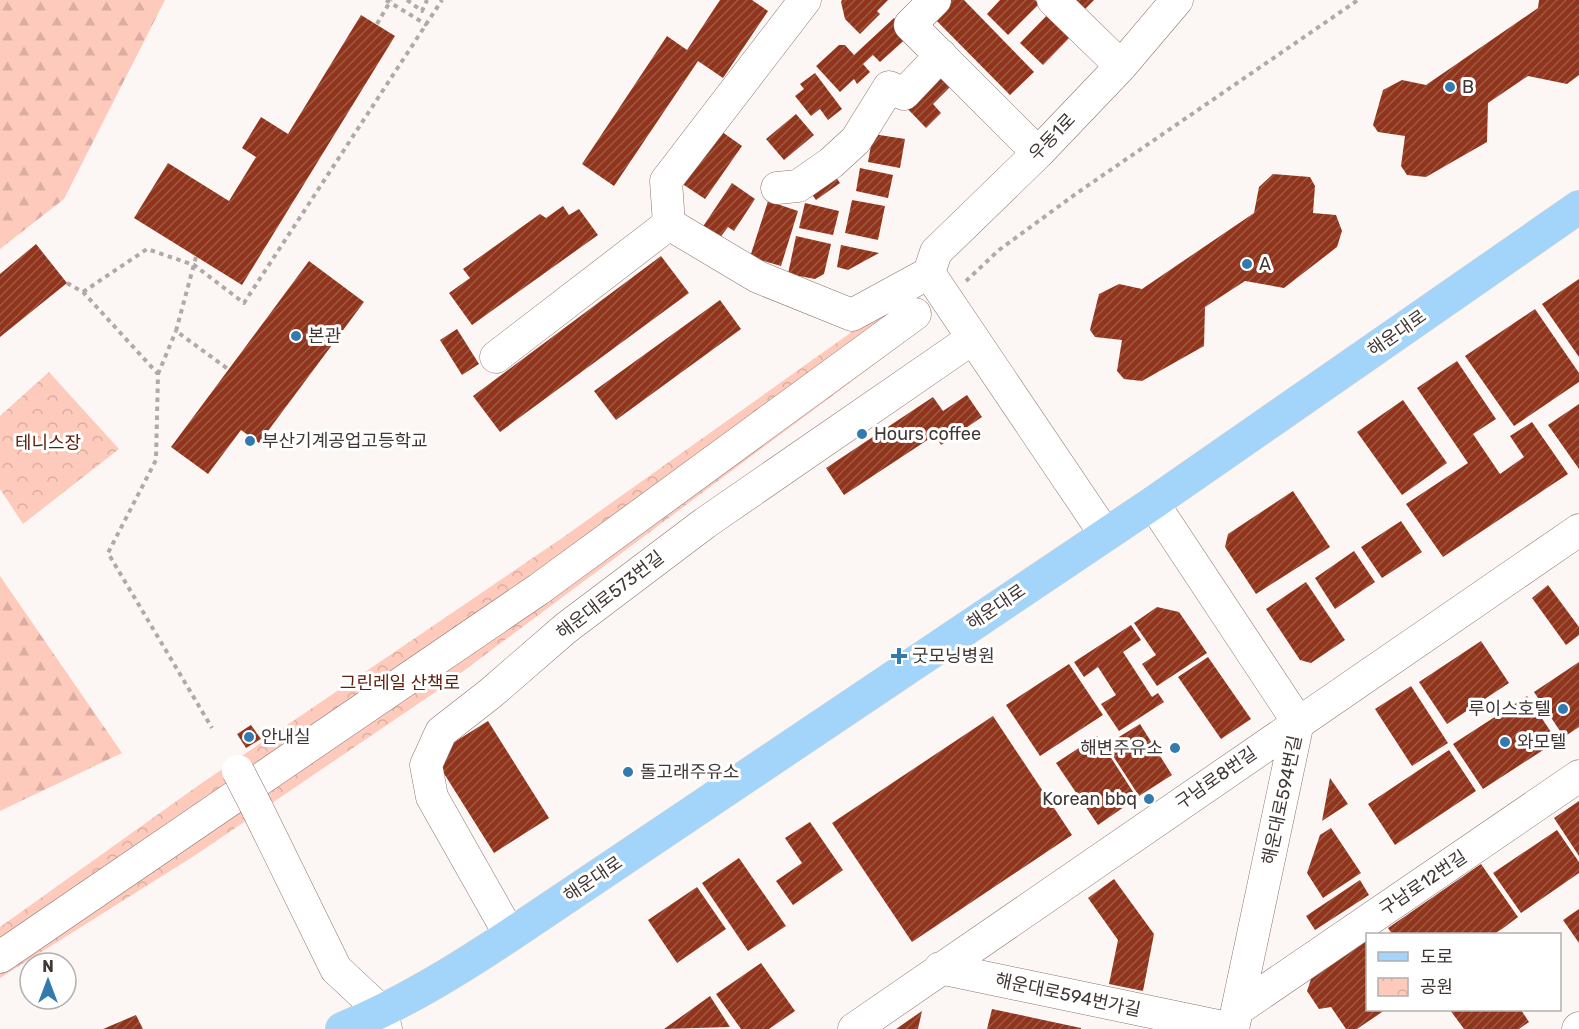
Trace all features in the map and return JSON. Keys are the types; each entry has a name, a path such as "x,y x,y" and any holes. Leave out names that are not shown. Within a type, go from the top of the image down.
{"main road":[{"name":"해운대로","path":"342,1029 384,1021 1153,503 1579,207"}],"street":[{"path":"669,224 666,181 805,0"},
{"path":"935,0 910,25 1038,153"},
{"path":"1053,0 1121,66"},
{"name":"우동1로","path":"937,285 936,252 1038,153 1121,66 1177,0"},
{"path":"777,188 798,186 831,163 856,140 889,87 904,94 941,55"},
{"path":"669,224 758,277 852,315 937,285 1105,534"},
{"path":"496,357 669,224"},
{"path":"0,957 539,589 915,314"},
{"name":"해운대로573번길","path":"510,935 432,798 426,765 441,732 491,693 566,628 705,523 973,338"},
{"name":"해운대로594번길","path":"1153,503 1298,722 1234,1023"},
{"name":"구남로8번길","path":"854,1029 1579,530"},
{"path":"238,771 336,969 384,1021 411,1029"},
{"name":"구남로12번길","path":"1234,1023 1579,776"},
{"name":"해운대로594번가길","path":"940,968 1234,1023"}],"path":[{"path":"386,0 427,25"},
{"path":"377,24 391,0"},
{"path":"407,0 422,11 427,0"},
{"path":"82,292 147,249 194,265 244,303 442,0"},
{"path":"937,285 963,284 999,250 1077,193 1358,0"},
{"path":"196,257 176,331 158,374 156,459 108,553 212,728"},
{"path":"68,283 82,292 158,374"},
{"path":"176,331 228,369"}],"green space":[{"path":"0,0 165,0 64,199 0,249"},
{"name":"그린레일 산책로","path":"901,297 926,326 434,693 194,856 43,951 18,951 18,967 0,978 0,927 199,785 562,538"},
{"name":"테니스장","path":"49,372 119,449 23,524 0,489 0,416"},
{"path":"0,576 122,753 0,811"}],"building":[{"path":"720,0 752,0 768,11 723,78 698,61 614,186 582,164 667,36 687,50"},
{"path":"842,0 888,0 877,11 880,14 860,34 845,19"},
{"path":"941,0 964,0 1034,72 1010,95 928,12"},
{"path":"1000,0 1035,0 1039,4 1008,35 987,14"},
{"path":"1063,0 1094,0 1079,15"},
{"name":"B","path":"1539,0 1579,0 1579,75 1567,84 1528,76 1488,103 1487,142 1426,177 1407,175 1401,166 1405,136 1378,132 1373,125 1383,90 1402,80 1426,85 1538,8"},
{"path":"1052,10 1075,32 1043,65 1020,43"},
{"path":"361,15 395,36 242,285 134,218 168,163 229,201 256,157 242,148 261,117 288,134"},
{"path":"894,18 910,35 880,62 873,55 863,64 870,72 857,84 854,79 840,92 816,66 839,45 845,45 854,55"},
{"path":"936,71 951,86 933,104 941,113 926,128 903,104"},
{"path":"815,73 842,109 828,120 820,109 811,116 795,96 804,89 800,84"},
{"path":"796,114 814,135 784,160 766,139"},
{"path":"718,129 742,146 705,199 681,183"},
{"path":"873,134 905,139 900,168 868,162"},
{"path":"830,168 840,183 816,200 805,185"},
{"path":"860,168 893,175 888,198 856,191"},
{"name":"A","path":"1273,174 1310,177 1315,186 1313,213 1336,215 1342,231 1337,247 1284,288 1245,281 1205,307 1204,346 1142,381 1124,379 1117,371 1122,340 1095,337 1090,330 1099,294 1119,284 1142,289 1254,213 1259,187"},
{"path":"732,183 755,199 734,231 728,227 719,239 702,228"},
{"path":"852,200 885,206 878,240 845,233"},
{"path":"768,201 798,211 781,266 750,257"},
{"path":"805,203 839,211 833,235 799,228"},
{"path":"563,206 569,215 579,209 598,235 472,325 449,293 470,278 463,269 540,214 546,218"},
{"path":"796,236 831,244 824,274 815,279 788,274"},
{"path":"36,244 67,283 0,337 0,274"},
{"path":"841,245 879,253 848,270 837,267"},
{"path":"661,256 689,293 500,432 473,396"},
{"name":"본관","path":"309,261 364,302 259,443 241,430 208,474 171,447"},
{"path":"1579,279 1579,357 1542,304"},
{"path":"720,300 741,329 616,420 594,391"},
{"path":"1535,309 1579,373 1579,382 1514,426 1465,356"},
{"path":"457,329 479,364 462,375 440,340"},
{"path":"1457,361 1496,419 1473,434 1500,474 1524,457 1510,436 1532,422 1568,474 1443,557 1406,504 1468,463 1417,388"},
{"path":"967,395 982,417 941,445 935,435 844,495 826,468 933,397 943,411"},
{"path":"1403,400 1447,463 1402,495 1357,432"},
{"path":"1579,404 1579,469 1548,425"},
{"path":"1293,491 1330,547 1256,594 1225,547 1228,534"},
{"path":"1401,521 1422,552 1382,578 1361,547"},
{"path":"1354,551 1375,582 1335,609 1315,578"},
{"path":"1306,582 1345,640 1311,663 1300,660 1266,609"},
{"path":"1548,585 1579,627 1579,635 1566,645 1532,598"},
{"path":"1157,607 1179,612 1207,653 1157,686 1142,664 1156,655 1134,623"},
{"path":"1131,625 1141,640 1123,652 1152,697 1158,693 1164,702 1119,731 1101,704 1116,695 1098,667 1084,677 1074,662"},
{"path":"1481,641 1509,683 1447,724 1419,682"},
{"path":"1208,657 1251,719 1221,739 1178,677"},
{"name":"루이스호텔","path":"1579,662 1579,727 1564,737 1534,692"},
{"path":"1069,664 1103,715 1040,756 1006,705"},
{"path":"1411,686 1448,743 1412,766 1375,709"},
{"name":"와모텔","path":"1527,696 1557,741 1483,789 1453,744"},
{"path":"993,716 1072,835 912,942 832,823"},
{"path":"488,721 549,818 494,853 438,764 440,751"},
{"path":"1140,724 1172,775 1139,796 1106,745"},
{"name":"안내실","path":"251,725 261,739 246,748 237,734"},
{"path":"1097,736 1137,798 1098,825 1056,763"},
{"path":"1449,750 1476,791 1395,845 1368,804"},
{"path":"1330,778 1348,804 1322,821"},
{"path":"1579,801 1579,856 1554,818"},
{"path":"810,822 843,870 793,905 776,881 802,863 785,838"},
{"path":"1331,828 1361,873 1323,898 1307,873 1320,835"},
{"path":"1557,830 1579,862 1579,873 1521,913 1493,873"},
{"path":"739,858 786,926 748,951 702,883"},
{"path":"1481,864 1518,917 1496,933 1391,933 1388,928"},
{"path":"1114,879 1154,934 1143,991 1109,984 1118,940 1088,898"},
{"path":"1360,880 1369,895 1315,930 1306,916"},
{"path":"697,887 726,929 677,963 648,920"},
{"path":"1579,909 1579,943 1563,920"},
{"path":"1366,941 1366,1011 1384,1011 1357,1029 1346,1029 1331,1007 1319,1009 1307,991 1311,979"},
{"path":"761,963 795,1011 769,1029 741,1029 716,994"},
{"path":"710,996 730,1027 664,1029"},
{"path":"992,1009 1081,1028 1081,1029 987,1029"},
{"path":"922,1011 918,1029 896,1029"},
{"path":"1451,1011 1522,1011 1529,1022 1519,1029 1464,1029"},
{"path":"136,1015 143,1029 103,1029"}],"place":[{"name":"B","path":"1450,87"},
{"name":"A","path":"1247,264"},
{"name":"본관","path":"296,336"},
{"name":"Hours coffee","path":"862,434"},
{"name":"부산기계공업고등학교","path":"250,441"},
{"name":"굿모닝병원","path":"899,656"},
{"name":"루이스호텔","path":"1563,709"},
{"name":"안내실","path":"249,737"},
{"name":"와모텔","path":"1505,742"},
{"name":"해변주유소","path":"1175,748"},
{"name":"돌고래주유소","path":"628,772"},
{"name":"Korean bbq","path":"1149,799"}]}
